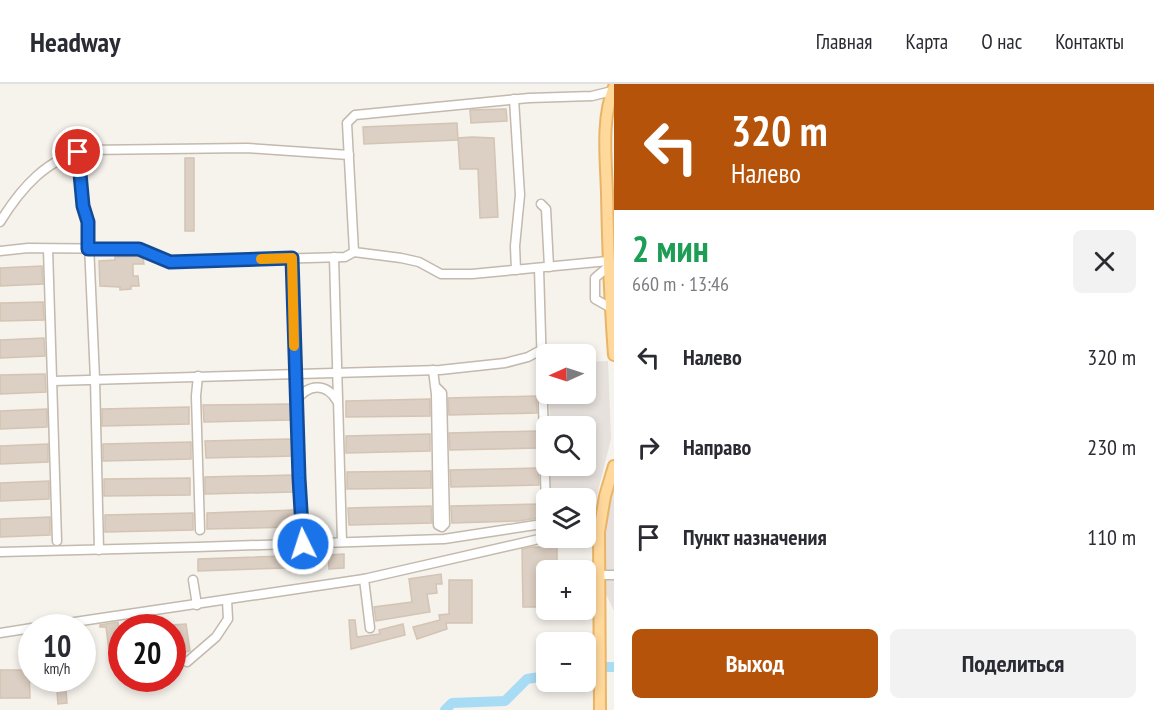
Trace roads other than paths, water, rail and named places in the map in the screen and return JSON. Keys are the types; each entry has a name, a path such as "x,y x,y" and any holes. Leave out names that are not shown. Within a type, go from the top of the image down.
{"main road":[{"path":"613,89 608,107 606,153 609,263 612,282 610,309 614,355"},
{"path":"600,710 599,531 604,496 614,466"}],"lane":[{"path":"354,252 347,123 355,115 514,99 592,96 613,89"},
{"path":"514,99 520,195 515,246 516,270"},
{"path":"0,222 30,181 56,161 78,152 143,148 247,147 349,155"},
{"path":"78,152 83,206 88,222 99,550"},
{"path":"541,204 546,209 549,267"},
{"path":"0,251 28,248 139,249 170,262 345,257 354,252 419,262 441,274 472,274 609,263"},
{"path":"48,249 57,541"},
{"path":"333,257 342,542"},
{"path":"292,258 303,544"},
{"path":"609,263 595,278 595,299 610,309"},
{"path":"539,268 541,344"},
{"path":"53,381 433,370 505,363 536,353"},
{"path":"433,370 438,525 442,527 445,524 442,393 435,386"},
{"path":"198,376 196,396 200,530"},
{"path":"296,401 306,390 321,387 333,394 337,402"},
{"path":"543,404 545,488"},
{"path":"0,552 303,544 471,536 536,525"},
{"path":"96,620 364,579 536,541"},
{"path":"599,575 614,575"},
{"path":"364,579 370,628"},
{"path":"193,580 197,605"},
{"path":"187,662 216,637 228,619 227,600"},
{"path":"0,633 18,630"}],"waterway":[{"path":"605,667 614,667"},
{"path":"445,710 452,703 505,701 527,679 536,678"}]}
